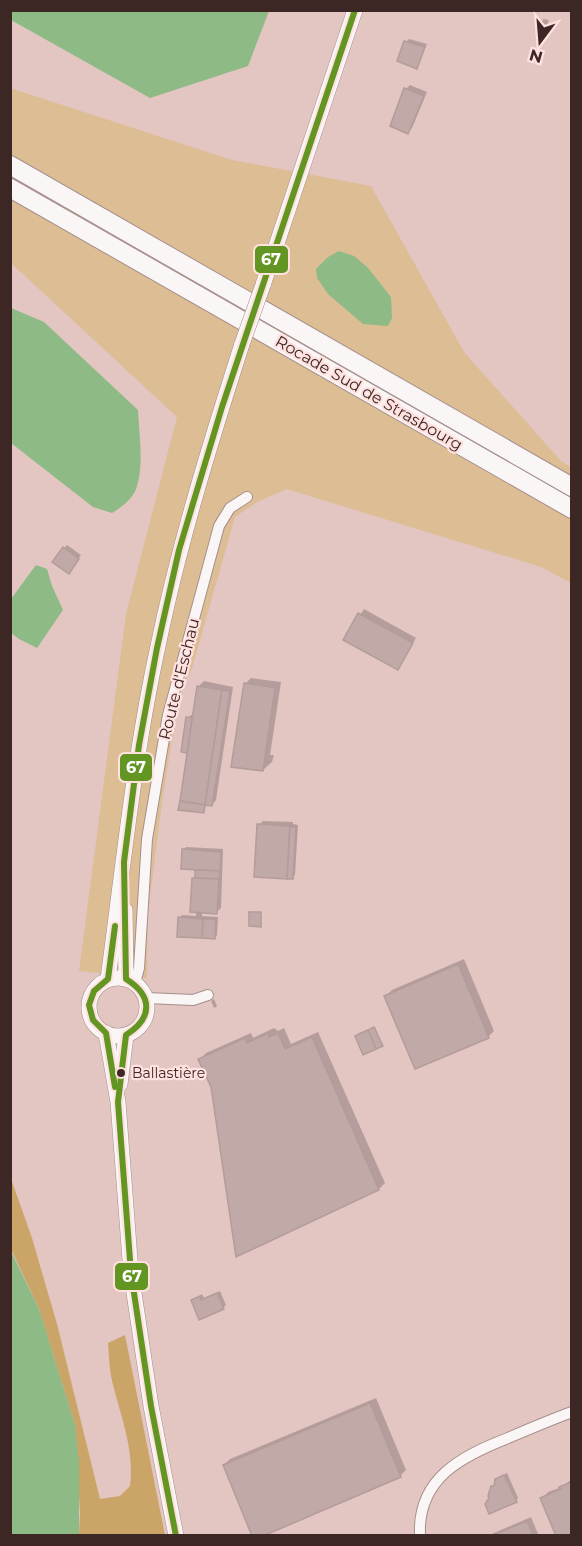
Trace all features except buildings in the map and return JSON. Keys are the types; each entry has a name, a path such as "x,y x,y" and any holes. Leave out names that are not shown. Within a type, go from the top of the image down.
{"highway":[{"name":"Rocade Sud de Strasbourg","path":"10,165 572,487"},
{"name":"Rocade Sud de Strasbourg","path":"10,188 572,509"}],"main road":[{"name":"Route d'Eschau","path":"108,979 139,745 157,648 177,561 242,344 355,10"},
{"name":"Route d'Eschau","path":"124,862 130,981"},
{"path":"108,979 130,981 146,998 146,1016 134,1031 126,1035 106,1033 92,1020 89,1010 93,992 99,984 108,979"},
{"path":"106,1033 118,1102 133,1284 151,1406 176,1536"},
{"path":"118,1102 126,1035"}],"street":[{"name":"Route d'Eschau","path":"130,981 139,968 147,839 172,693 219,526 230,508 247,497"},
{"path":"146,998 193,999 208,995"},
{"path":"420,1536 421,1517 426,1501 432,1488 446,1470 473,1452 572,1412"}],"shaded area":[{"path":"11,10 269,11 248,66 150,98 11,20"},
{"path":"10,88 232,160 371,186 464,352 561,461 571,467 571,583 541,567 287,489 257,502 235,517 192,668 180,690 162,802 148,913 147,978 79,971 126,614 177,417 11,263"},
{"path":"339,251 354,256 368,268 391,297 392,318 388,326 363,324 328,294 317,278 316,269 328,257"},
{"path":"11,308 44,322 138,410 141,458 137,486 124,505 112,513 93,507 11,443"},
{"path":"36,565 47,569 63,610 37,648 10,632 11,599"},
{"path":"10,1176 32,1238 57,1324 100,1499 120,1496 130,1486 128,1444 111,1376 108,1343 125,1335 165,1535 79,1535 75,1425 39,1309 11,1249"},
{"path":"10,1249 39,1309 75,1425 79,1462 79,1535 11,1535"}],"transit line":[{"name":"67","path":"176,1536 151,1406 131,1273 118,1102 126,1035 141,1021 146,1007 141,993 126,979 124,862 139,745 157,648 179,550 222,407 355,10"},
{"name":"67","path":"115,926 108,979 94,991 89,1005 93,1020 106,1033 115,1087"}],"place":[{"name":"Ballastière","path":"121,1073"}]}
